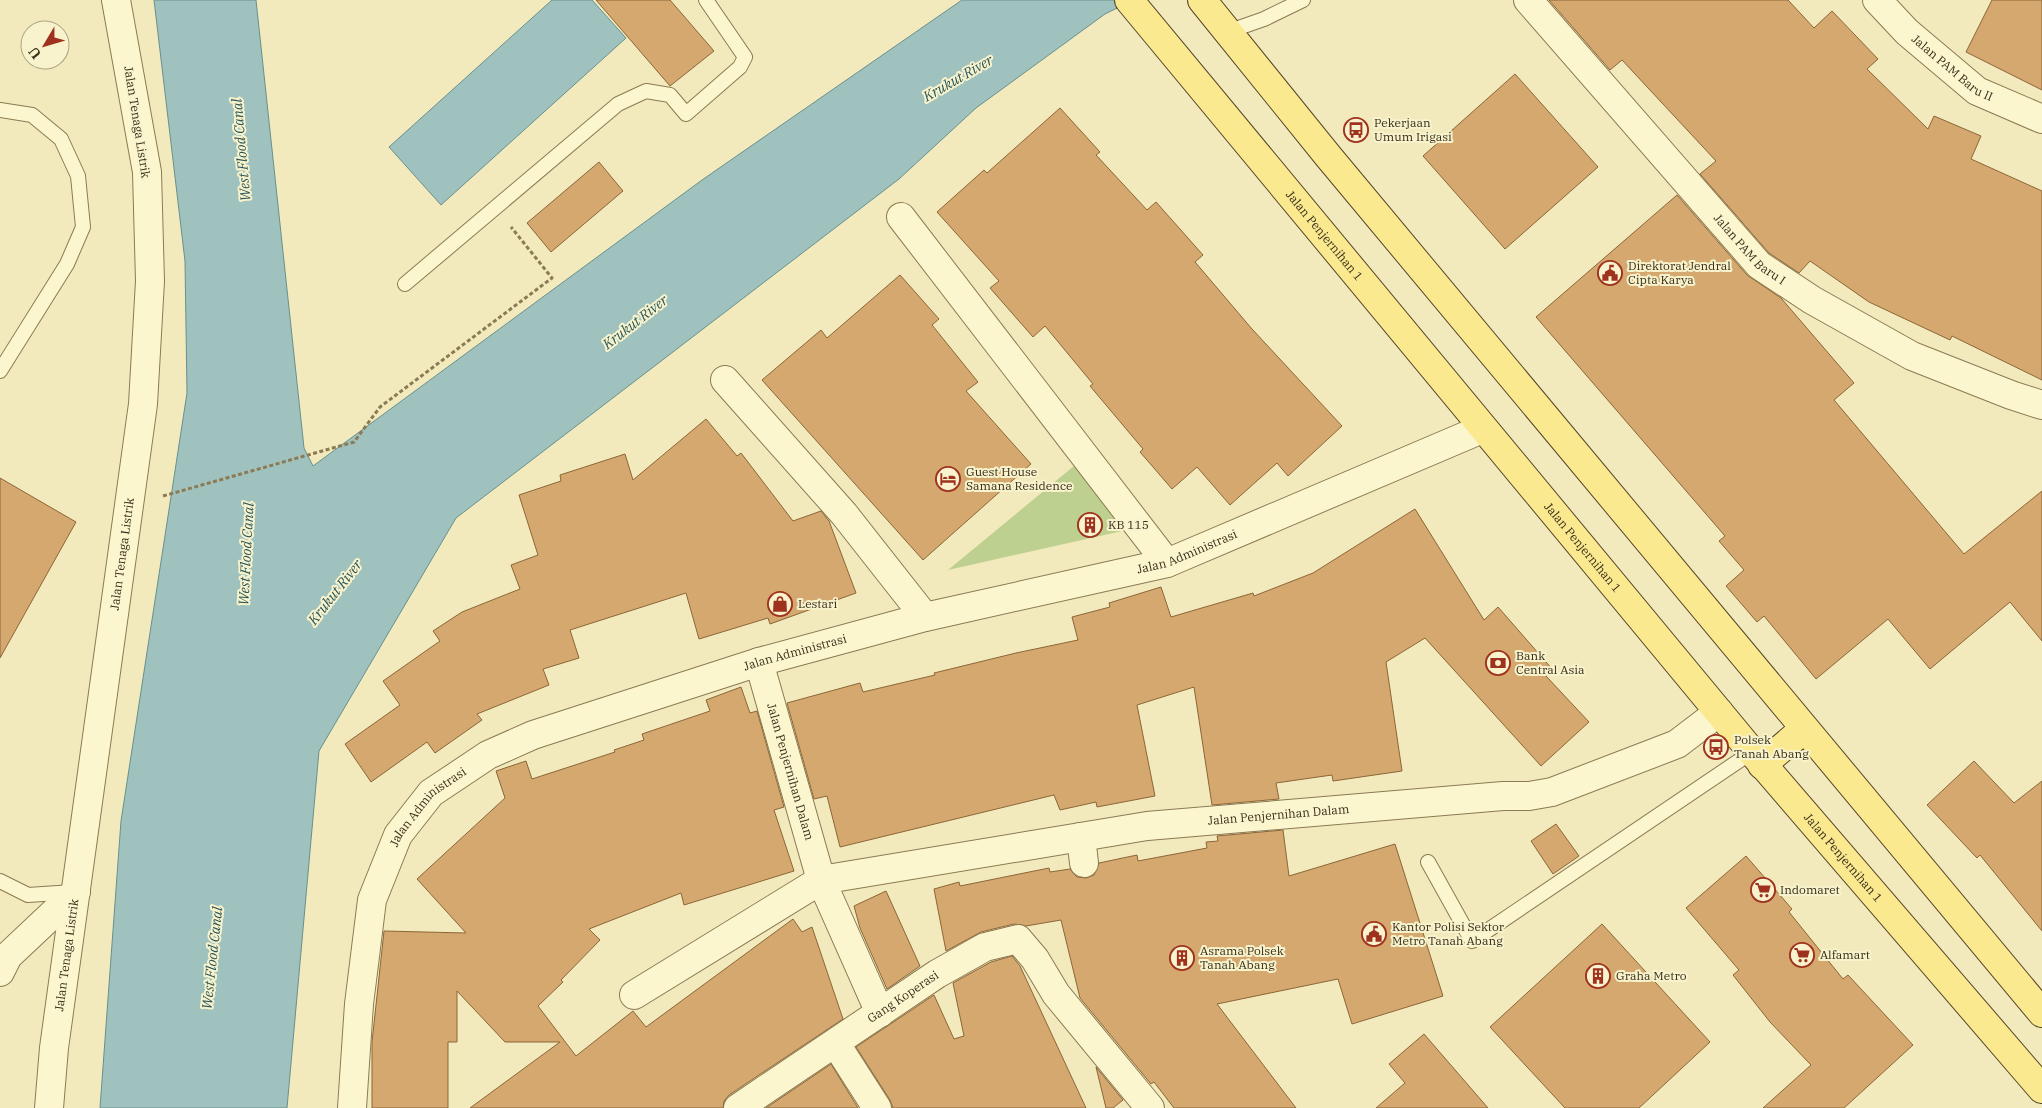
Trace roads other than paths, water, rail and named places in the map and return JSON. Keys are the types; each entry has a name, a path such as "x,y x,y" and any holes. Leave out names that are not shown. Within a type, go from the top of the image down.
{"main road":[{"name":"Jalan Penjernihan 1","path":"1129,0 1482,429 1757,759 2042,1089"},
{"path":"1202,0 1804,729 2042,1013"},
{"path":"1757,759 1804,729"}],"street":[{"name":"Jalan Tenaga Listrik","path":"49,1108 54,1048 143,404 150,281 147,172 116,0"},
{"name":"Jalan PAM Baru I","path":"1528,0 1759,265 1812,300 1912,356 2011,395 2042,405"},
{"name":"Jalan PAM Baru II","path":"1877,0 1907,32 1977,91 2042,118"},
{"path":"901,217 1167,562"},
{"path":"725,380 844,514 925,617"},
{"name":"Jalan Administrasi","path":"352,1108 359,1004 372,900 398,835 430,793 488,754 533,734 759,662 925,617 1167,562 1482,429"},
{"name":"Jalan Penjernihan Dalam","path":"759,662 821,880"},
{"name":"Jalan Penjernihan Dalam","path":"634,995 821,880 1082,850 1147,826 1503,796 1529,796 1552,792 1677,744 1719,712"},
{"path":"821,880 880,1013"},
{"path":"0,972 8,956 76,892"},
{"name":"Gang Koperasi","path":"738,1108 836,1044 936,974 985,947 1018,939 1035,960 1056,994 1150,1108"},
{"path":"836,1044 878,1108"}],"lane":[{"path":"405,284 618,104 646,91 670,95 686,114 740,67 745,57 706,0"},
{"path":"1227,32 1264,19 1304,0"},
{"path":"0,110 32,115 60,139 78,176 83,227 67,264 0,371"},
{"path":"1428,862 1472,942 1757,759"},
{"path":"0,881 28,895 76,892"}],"water":[{"path":"154,0 256,0 304,448 313,466 702,180 962,0 1133,0 1105,14 976,108 899,179 456,518 319,751 287,1108 100,1108 121,821 187,393 185,261"},
{"path":"552,0 592,0 626,38 441,205 389,147"}],"place":[{"name":"Pekerjaan Umum Irigasi","path":"1356,130"},
{"name":"Direktorat Jendral Cipta Karya","path":"1610,273"},
{"name":"Guest House Samana Residence","path":"948,479"},
{"name":"KB 115","path":"1090,525"},
{"name":"Lestari","path":"780,604"},
{"name":"Bank Central Asia","path":"1498,663"},
{"name":"Polsek Tanah Abang","path":"1716,747"},
{"name":"Indomaret","path":"1763,890"},
{"name":"Kantor Polisi Sektor Metro Tanah Abang","path":"1374,934"},
{"name":"Alfamart","path":"1802,955"},
{"name":"Asrama Polsek Tanah Abang","path":"1182,958"},
{"name":"Graha Metro","path":"1598,976"}],"water label":[{"name":"Krukut River","path":"958,78"},
{"name":"West Flood Canal","path":"241,150"},
{"name":"Krukut River","path":"635,322"},
{"name":"West Flood Canal","path":"246,554"},
{"name":"Krukut River","path":"335,592"},
{"name":"West Flood Canal","path":"212,958"}]}
